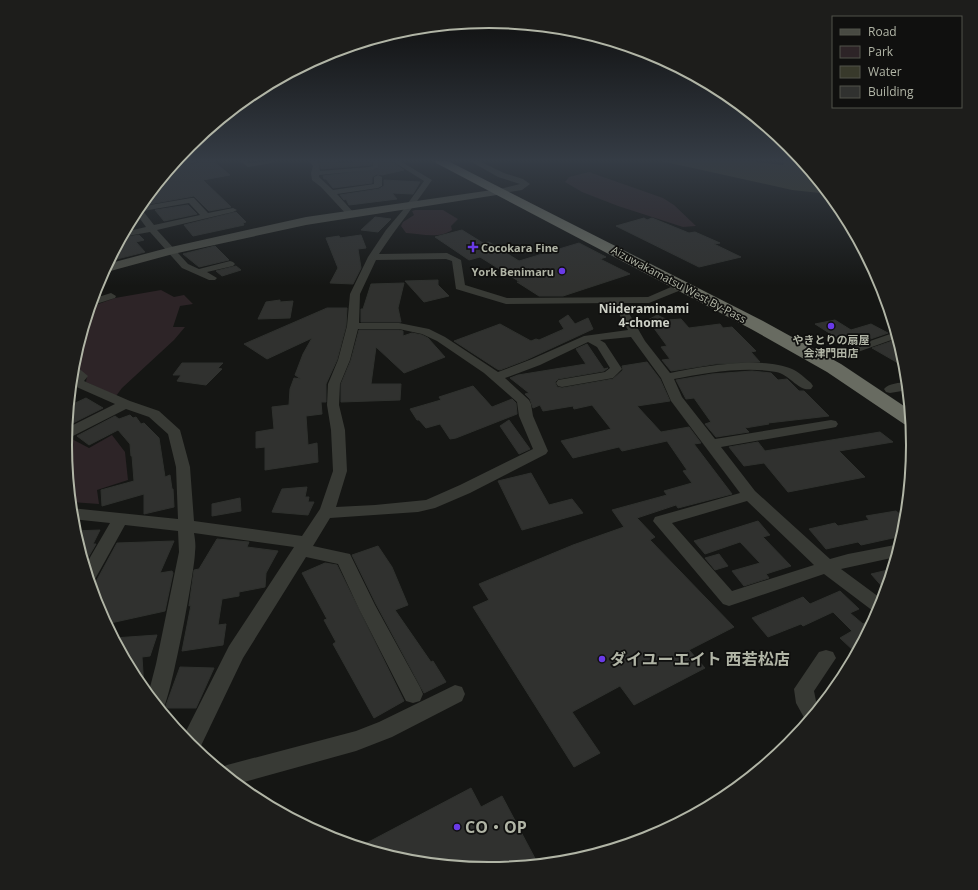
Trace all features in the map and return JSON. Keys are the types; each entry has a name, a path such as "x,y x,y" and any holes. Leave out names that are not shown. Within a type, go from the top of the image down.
{"highway":[{"name":"Aizuwakamatsu West By-Pass","path":"526,203 757,325 834,368 905,416"},
{"name":"Aizuwakamatsu West By-Pass","path":"529,203 654,260 837,356 903,398"}],"street":[{"path":"146,208 168,203"},
{"path":"193,203 206,216"},
{"path":"340,203 350,213"},
{"path":"112,267 171,251 268,228 350,213 422,203"},
{"path":"193,739 236,652 328,510 340,471 338,430 333,405 334,384 344,360 353,326 355,294 373,258 389,232 412,204"},
{"path":"130,233 233,210"},
{"path":"141,215 185,266 212,278"},
{"path":"373,258 447,256 456,260 460,287 506,301 649,300 682,286"},
{"path":"197,272 230,264"},
{"path":"98,301 111,296"},
{"path":"616,300 635,333 667,377 676,398 750,495 828,568 874,604"},
{"path":"325,513 374,512 418,507 430,504 465,489 541,451 526,416 525,404 523,400 497,377 441,339 426,331 399,326 353,326"},
{"path":"497,377 526,364 536,362 588,338 635,333"},
{"path":"837,356 892,336"},
{"path":"562,383 609,375 616,369 601,345 588,338"},
{"path":"667,377 719,369 775,368 787,371 807,386"},
{"path":"78,380 125,404 154,414 175,433 183,467 188,552 168,657 157,698"},
{"path":"890,389 901,387"},
{"path":"73,431 125,404"},
{"path":"711,444 831,424"},
{"path":"750,495 661,521 729,599 828,568 848,560 892,551"},
{"path":"78,514 186,526 304,547 344,559 413,694"},
{"path":"91,570 120,519"},
{"path":"810,711 806,704 804,689 826,658"},
{"path":"233,774 356,741 385,730 455,694"}],"green space":[{"path":"609,203 670,203 696,226 683,227"},
{"path":"443,210 458,219 451,226 452,230 447,233 430,235 406,233 401,226 403,222 414,215 412,211"},
{"path":"161,290 174,297 184,295 193,304 180,306 173,327 185,327 174,340 122,388 116,396 86,382 87,376 79,371 86,337 96,305 115,298"},
{"path":"112,435 125,452 128,480 97,490 99,504 77,502 73,472 72,439 89,448"}],"building":[{"path":"201,203 226,203 231,207 209,211"},
{"path":"348,203 369,203 349,205"},
{"path":"188,205 197,214 164,221 155,210"},
{"path":"236,212 246,222 243,223 244,225 193,236 184,225"},
{"path":"375,217 391,219 378,232 361,230"},
{"path":"644,218 647,220 652,218 689,233 695,232 720,243 714,244 741,257 699,267 616,226"},
{"name":"York Benimaru","path":"462,230 483,243 489,242 519,261 579,243 606,257 600,259 630,274 563,296 539,296 517,282 520,282 480,257 469,260 435,237"},
{"path":"139,235 144,240 136,242 145,252 116,259 128,237"},
{"path":"361,235 366,248 358,249 361,268 353,284 330,283 338,268 326,238"},
{"path":"215,246 229,260 199,267 183,254"},
{"path":"236,266 241,270 222,276 216,271"},
{"path":"438,280 438,285 449,296 424,302 405,281"},
{"path":"404,283 398,308 401,322 361,322 361,309 363,309 371,284"},
{"path":"280,300 280,302 293,301 290,318 258,319 266,302"},
{"path":"327,308 347,308 346,326 337,360 326,384 326,402 321,402 322,414 306,416 308,445 317,443 318,462 265,470 265,447 256,448 256,432 274,429 272,407 289,405 290,389 294,378 301,379 295,375 303,354 312,338 267,359 244,344"},
{"path":"568,315 575,324 588,318 593,329 526,360 500,370 454,341 500,324 531,341 536,339 539,340 564,329 559,321"},
{"path":"657,315 668,320 681,319 689,328 720,324 723,328 732,327 756,351 751,352 760,362 715,364 671,371 662,360 670,359 661,347 667,346 648,320"},
{"path":"835,320 851,330 871,324 888,333 850,346 815,324"},
{"path":"359,330 399,330 403,331 403,336 412,333 422,335 428,338 445,357 404,373 376,347 371,384 401,384 400,400 341,402 341,384 351,360"},
{"path":"893,341 898,363 872,348"},
{"name":"ダイユーエイト 西若松店","path":"587,344 604,369 608,368 604,371 558,379 555,382 557,387 562,388 613,379 623,370 622,366 647,362 660,379 670,401 637,406 661,432 689,427 701,443 694,444 732,494 678,508 676,505 637,518 655,537 650,540 734,627 689,650 705,668 634,705 620,686 572,712 600,753 574,767 473,607 489,600 479,584 573,545 624,527 612,510 667,495 664,491 692,483 683,471 687,470 667,441 622,451 619,447 573,458 561,441 611,429 592,405 574,409 573,406 543,411 540,405 533,408 530,399 525,394 529,393 510,378 518,375 586,364 576,349"},
{"path":"182,363 223,363 218,368 222,369 206,385 177,381 181,375 173,375"},
{"path":"752,371 771,373 778,380 787,379 799,391 804,391 829,416 768,423 769,424 745,428 749,432 716,437 705,424 711,422 694,398 686,399 676,380 712,374"},
{"path":"473,386 492,407 512,399 516,403 517,414 450,439 440,424 426,428 419,420 417,420 410,409 441,400 439,397"},
{"path":"86,398 103,408 73,423 75,403"},
{"path":"130,415 133,418 136,417 141,424 144,423 159,438 165,477 170,475 173,489 174,507 144,514 144,494 102,506 101,490 134,481 130,444 118,430 89,445 77,436 115,416 119,419"},
{"path":"509,420 530,449 519,454 500,426"},
{"path":"880,432 893,442 839,451 865,477 788,492 764,463 744,466 729,447 758,442 765,451"},
{"path":"531,473 549,505 572,499 583,513 522,530 498,481"},
{"path":"307,487 305,497 309,497 308,502 314,502 308,515 272,512 282,489"},
{"path":"240,498 241,511 212,516 212,504"},
{"path":"896,511 900,514 895,537 861,545 858,542 826,549 809,529 835,523 838,526 869,520 866,516"},
{"path":"758,521 770,535 763,537 791,566 766,574 769,578 744,586 732,571 760,563 740,542 705,554 694,541"},
{"path":"100,530 93,544 96,544 88,558 86,553 81,531"},
{"path":"217,539 249,542 247,547 278,551 266,573 265,587 239,592 239,596 222,599 218,625 226,624 223,645 182,651 191,605 189,606 194,570 199,569"},
{"path":"174,541 160,573 172,571 173,573 165,611 112,623 95,583 117,543"},
{"path":"378,546 392,567 408,605 395,610 431,662 433,661 446,682 424,693 376,604 352,555"},
{"path":"719,554 728,566 715,570 705,558"},
{"path":"325,563 337,565 404,701 374,718 333,644 336,642 324,620 327,619 302,573"},
{"path":"887,570 881,586 871,574"},
{"path":"840,591 859,609 850,613 863,624 866,622 852,650 840,638 852,631 833,612 803,626 801,624 768,637 752,618 803,597 810,604"},
{"path":"157,635 150,656 142,657 143,679 128,653 120,638"},
{"path":"180,667 214,668 196,708 165,708"},
{"name":"CO・OP","path":"471,788 481,807 502,796 535,859 489,862 462,861 408,854 366,843"}],"place":[{"name":"Cocokara Fine","path":"473,247"},
{"name":"York Benimaru","path":"562,271"},
{"name":"やきとりの扇屋 会津門田店","path":"831,326"},
{"name":"ダイユーエイト 西若松店","path":"602,659"},
{"name":"CO・OP","path":"457,827"}],"district":[{"name":"Niideraminami 4-chome","path":"644,315"}]}
